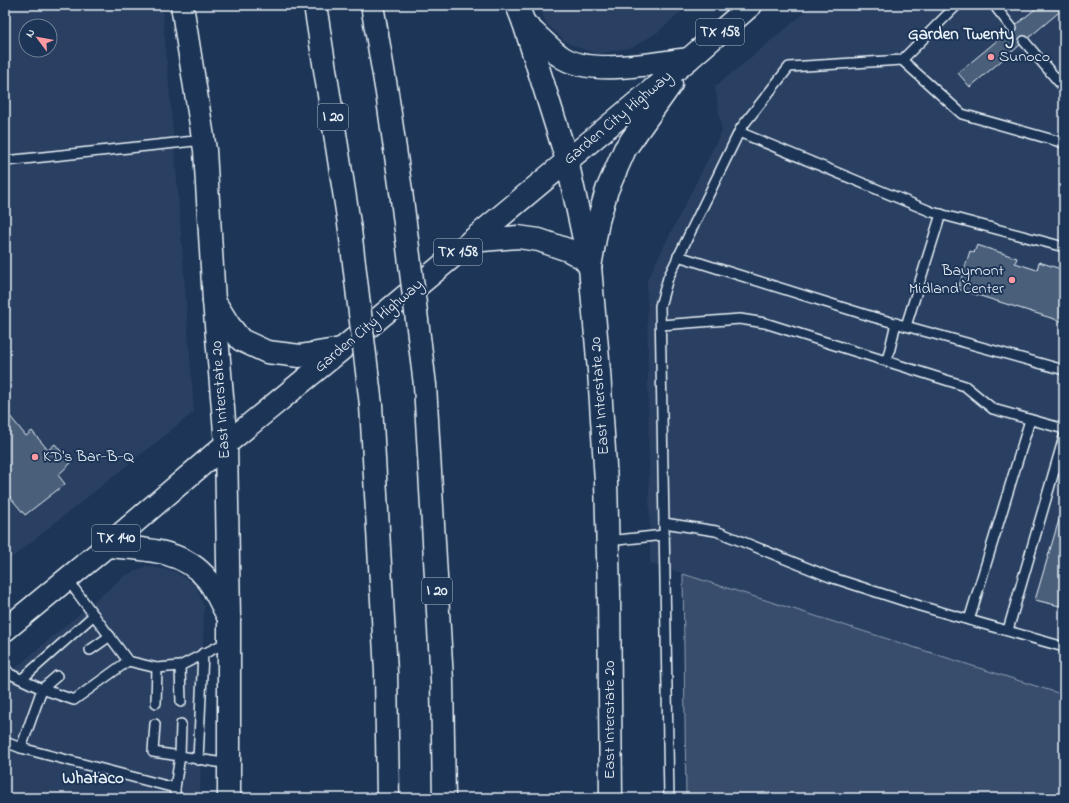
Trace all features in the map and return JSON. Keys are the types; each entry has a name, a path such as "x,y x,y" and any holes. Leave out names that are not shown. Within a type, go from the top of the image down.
{"main road":[{"name":"East Interstate 20","path":"182,5 204,140 214,301 226,444 229,618 229,798"},
{"name":"I 20","path":"315,5 350,230 371,405 386,672 388,798"},
{"name":"I 20","path":"372,5 387,93 401,191 425,385 442,680 444,798"},
{"name":"Garden City Highway","path":"5,630 689,59 751,5"},
{"name":"East Interstate 20","path":"521,11 567,160 590,267 599,370 606,482 611,798"},
{"path":"521,11 561,57 579,64 604,68 636,66 689,59"},
{"path":"590,267 599,215 607,190 625,149 689,59"},
{"path":"471,241 518,237 540,240 573,252 583,258 590,267"},
{"path":"214,301 229,325 241,340 267,352 300,356 342,349"},
{"path":"107,546 145,549 169,554 194,565 209,581 229,618"}],"lane":[{"path":"669,798 660,306 668,278 741,128 789,67 902,60 957,5"},
{"path":"997,6 1012,28"},
{"path":"1024,41 1064,88"},
{"path":"902,60 962,114 1064,143"},
{"path":"739,132 925,209 1064,247"},
{"path":"5,161 204,140"},
{"path":"906,326 941,214"},
{"path":"678,256 906,326 1064,370"},
{"path":"661,325 740,319 765,323 965,386 993,409 1064,429"},
{"path":"887,361 896,323"},
{"path":"969,620 1030,420"},
{"path":"1008,630 1064,437"},
{"path":"664,523 716,531 830,577 920,606 1064,647"},
{"path":"608,541 664,535"},
{"path":"67,579 128,661 157,668 180,666 229,641"},
{"path":"22,679 94,615"},
{"path":"90,650 110,636"},
{"path":"198,760 203,653"},
{"path":"5,668 10,674 42,689 74,700 128,661"},
{"path":"180,666 181,702"},
{"path":"156,702 157,668"},
{"path":"21,748 42,689 57,676"},
{"path":"155,724 152,752 229,764"},
{"path":"175,798 180,756 181,724"},
{"path":"5,742 21,748 175,788"}],"shaded area":[{"path":"5,5 162,5 177,179 194,412 5,563"},
{"path":"539,5 689,5 658,32 633,47 597,54 567,43 546,23"},
{"path":"814,5 1064,5 1064,695 650,563 647,280 722,131 715,87"},
{"path":"146,566 173,571 195,584 204,606 200,798 5,798 5,677 124,576"},
{"path":"683,574 1064,695 1064,798 686,798"}],"building":[{"name":"Sunoco","path":"1040,5 1064,5 1064,8 970,87 958,73"},
{"name":"Baymont Midland Center","path":"977,245 1017,258 1015,263 1037,270 1039,262 1064,270 1064,322 958,289 970,251 974,253"},
{"name":"KD's Bar-B-Q","path":"5,410 26,436 32,431 48,450 55,444 71,463 58,475 65,484 25,515 5,491"},
{"path":"1064,503 1064,607 1035,600"}],"place":[{"name":"Sunoco","path":"991,57"},
{"name":"Baymont Midland Center","path":"1012,280"},
{"name":"KD's Bar-B-Q","path":"35,457"}],"district":[{"name":"Garden Twenty","path":"961,34"},
{"name":"Whataco","path":"93,778"}]}
